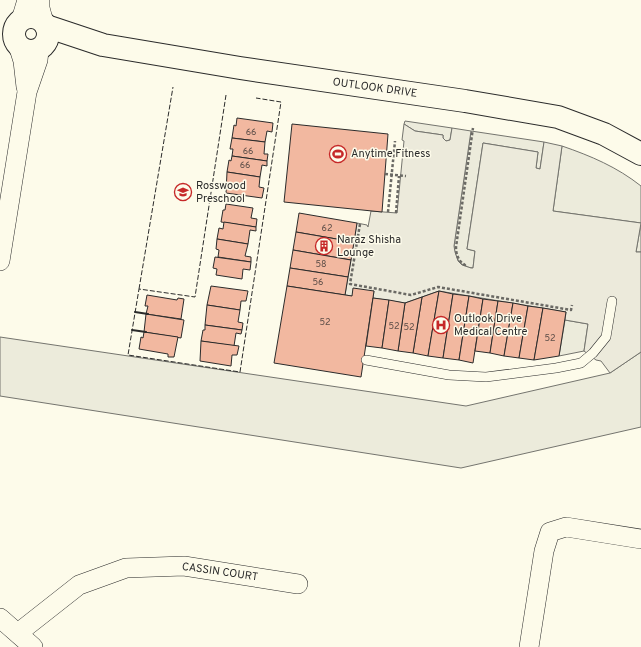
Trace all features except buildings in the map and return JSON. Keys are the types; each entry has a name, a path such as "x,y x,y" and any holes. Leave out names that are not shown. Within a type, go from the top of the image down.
{"street":[{"path":"40,0 40,8 45,25"},
{"name":"OUTLOOK DRIVE","path":"103,45 45,25 40,20 31,17 20,32 248,69 465,101 558,117 604,134 641,154"},
{"path":"0,261 27,92 20,32"},
{"path":"530,647 544,551 550,532 566,527 641,539"},
{"name":"CASSIN COURT","path":"18,634 79,585 126,568 184,566 298,584"},
{"path":"0,618 33,647"}],"lane":[{"path":"366,360 449,375 486,377 556,368 581,363 606,337 612,301"}],"path":[{"path":"465,266 466,264 463,264 457,256 456,247 473,128"},
{"path":"388,212 395,141"},
{"path":"385,174 406,176"},
{"path":"396,213 399,176"},
{"path":"360,224 350,284 411,296 438,287 571,310 572,305"},
{"path":"465,292 466,287"}],"shaded area":[{"path":"405,121 452,128 450,140 446,141 443,138 443,135 415,131 404,124"},
{"path":"404,124 415,131 443,135 443,138 446,141 450,140 452,128 471,131 454,246 458,261 462,265 471,268 473,268 475,251 467,249 483,143 538,152 536,168 540,169 544,142 562,146 553,211 641,223 636,252 641,252 641,352 610,373 601,361 596,360 584,351 588,324 565,320 566,312 439,291 405,303 373,298 374,291 352,296 345,295 357,223 367,225 368,227 371,211 397,213 404,141 402,140"},
{"path":"471,131 544,142 540,169 536,168 538,152 483,143 467,249 475,251 473,268 465,266 459,261 454,246"},
{"path":"562,146 623,173 641,186 641,223 553,211"},
{"path":"641,223 641,252 636,252"},
{"path":"565,320 588,324 584,351 559,356"},
{"path":"0,337 466,406 610,373 641,352 641,427 461,468 0,396"}],"fence":[{"path":"139,289 173,87"},
{"path":"226,95 195,297 139,289 128,355 240,372 281,102 256,98"}],"wall":[{"path":"135,312 148,314"},
{"path":"132,330 146,332"}],"place":[{"name":"Anytime Fitness","path":"338,154"},
{"name":"Rosswood Preschool","path":"183,192"},
{"name":"Naraz Shisha Lounge","path":"324,246"},
{"name":"Outlook Drive Medical Centre","path":"441,325"}]}
